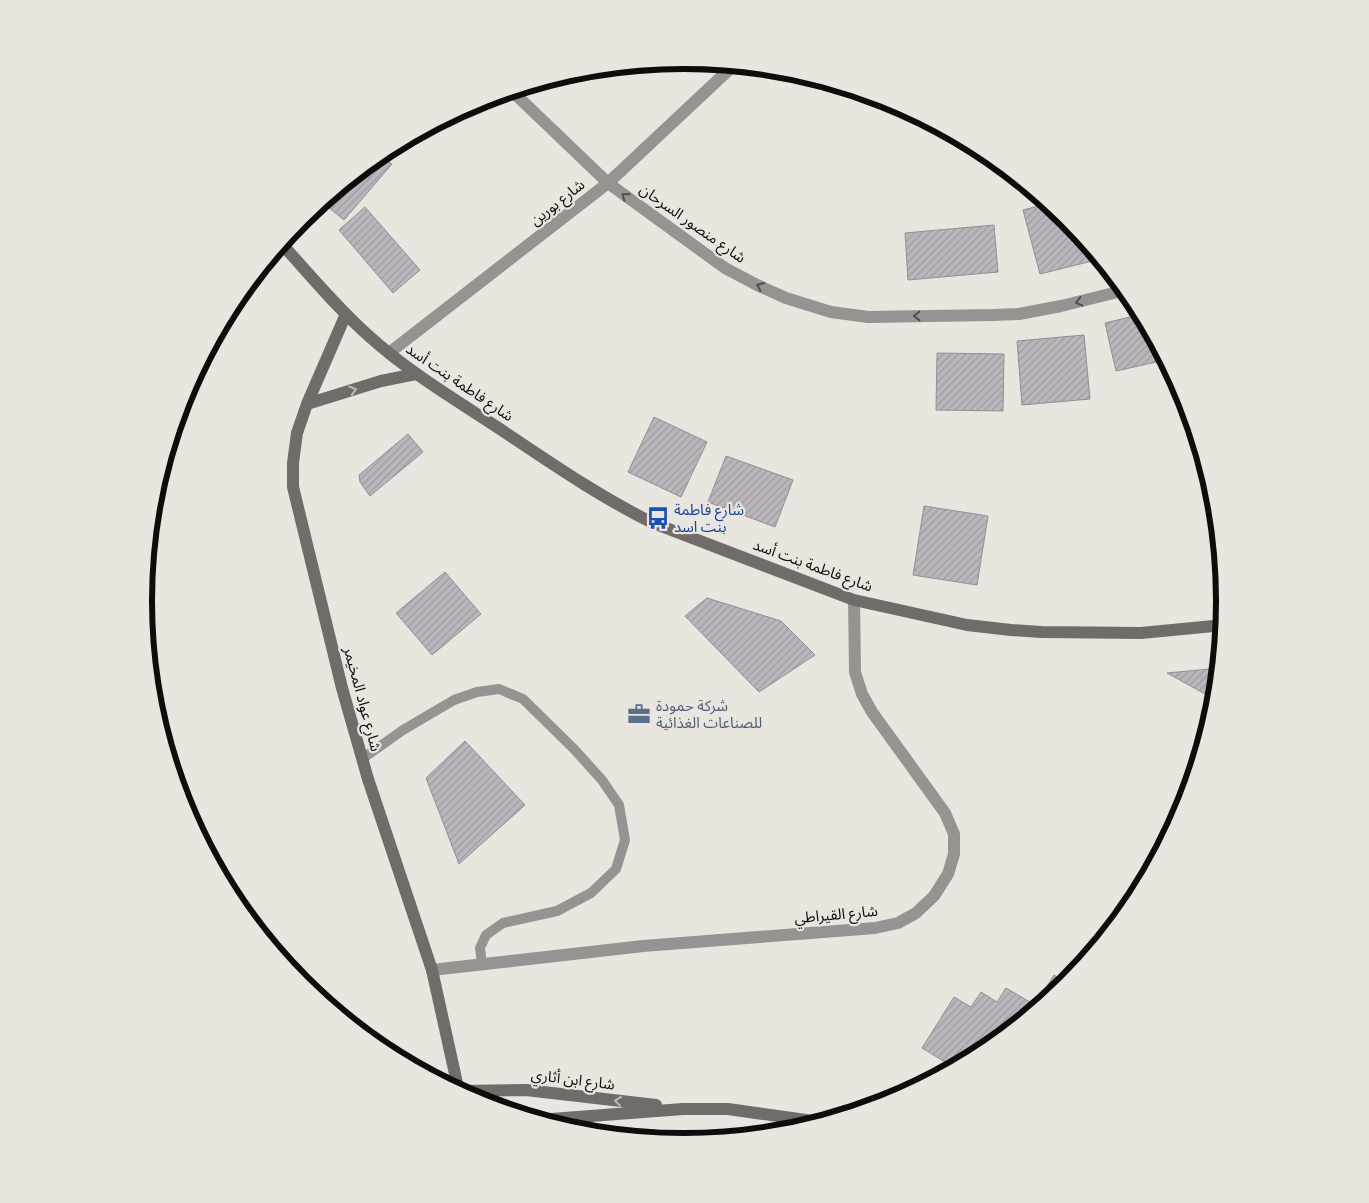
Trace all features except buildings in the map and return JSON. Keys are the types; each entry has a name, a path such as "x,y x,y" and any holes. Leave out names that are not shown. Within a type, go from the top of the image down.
{"street":[{"name":"شارع بورين","path":"389,353 608,183 728,71"},
{"name":"شارع منصور السرحان","path":"517,96 608,183 725,268 786,298 831,312 868,317 993,315 1019,314 1117,292"},
{"name":"شارع فاطمة بنت أسد","path":"286,248 346,314 389,353 416,374 590,489 653,523 854,600 967,625 1041,632 1141,633 1216,626"},
{"name":"شارع عواد المخيمر","path":"346,314 307,404 297,433 293,463 293,487 342,688 362,759 432,970 457,1083"},
{"path":"307,404 381,381 416,374"},
{"name":"شارع القيراطي","path":"432,970 643,946 875,928 898,923 916,913 934,896 948,874 954,854 954,834 945,813 872,712 862,694 855,672 854,600"},
{"name":"شارع ابن أثاري","path":"476,1092 526,1090 684,1109"},
{"name":"شارع ابن أثاري","path":"558,1119 684,1109 728,1108 805,1120"}],"lane":[{"path":"362,759 403,730 454,700 477,692 499,689 523,698 602,780 619,805 625,840 616,869 591,893 557,911 503,923 486,935 480,948 482,964"}],"place":[{"name":"شارع فاطمة بنت اسد","path":"658,518"},
{"name":"شركة حمودة للصناعات الغذائية","path":"639,714"}]}
